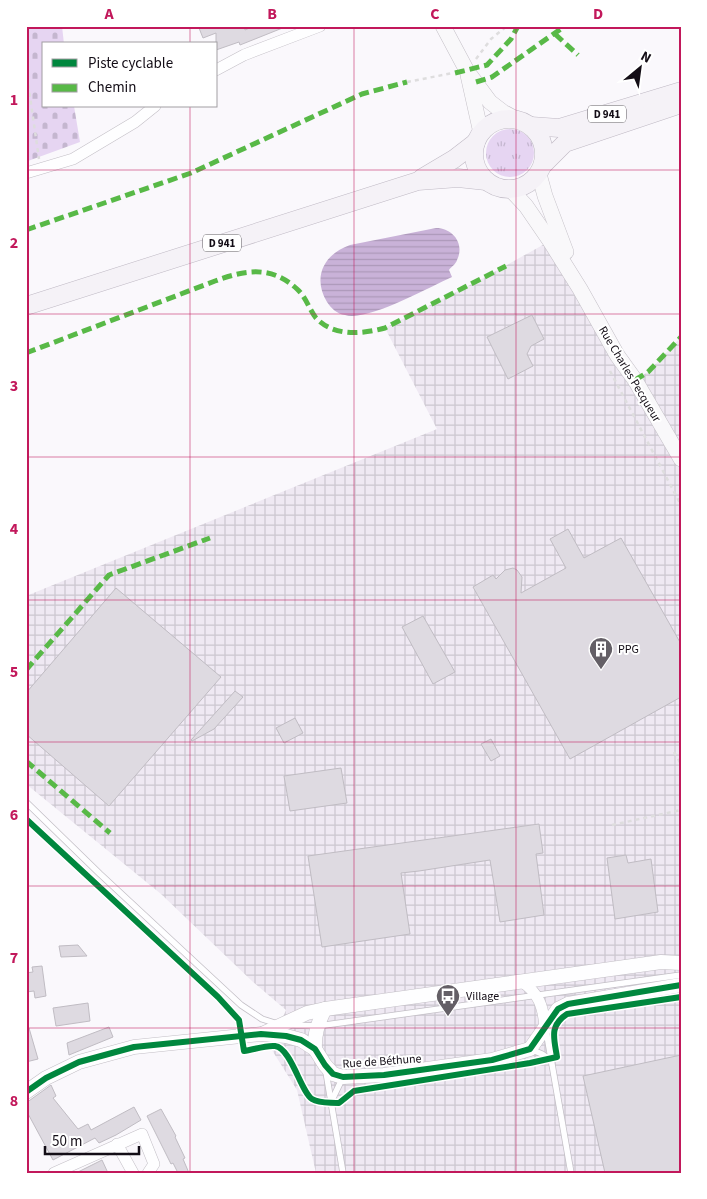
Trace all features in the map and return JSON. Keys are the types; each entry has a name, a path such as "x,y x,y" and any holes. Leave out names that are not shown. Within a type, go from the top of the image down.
{"main road":[{"path":"443,26 461,72 468,82 479,137"},
{"path":"461,72 490,102 503,112 525,123 541,137 543,143 545,150 542,169 527,185 510,190 498,188 486,181 479,173 475,163 474,152 479,137 486,128 498,120 511,118 525,123"},
{"name":"D 941","path":"525,123 559,128 681,91"},
{"name":"D 941","path":"542,169 565,143 681,104"},
{"name":"D 941","path":"418,181 454,159 479,137"},
{"name":"Rue Charles Pecqueur","path":"542,169 545,196 580,289"},
{"name":"D 941","path":"26,306 418,181 458,178 486,181"},
{"name":"Rue Charles Pecqueur","path":"510,190 526,206 550,241 681,459"}],"street":[{"path":"218,69 244,55 320,26"},
{"path":"26,173 72,159 135,122 152,108"},
{"path":"261,1034 307,1013 325,1009 661,962 681,963"},
{"path":"522,982 537,996 543,1009 545,1026"},
{"path":"530,1049 558,1009 568,1004 681,985"},
{"path":"315,1049 314,1036 325,1009"},
{"path":"26,1092 46,1078 79,1062 134,1047 261,1034 286,1036 301,1040 315,1049"},
{"name":"Rue de Béthune","path":"315,1049 324,1065 333,1074 343,1078 492,1060 530,1049"},
{"path":"54,1173 142,1134 154,1164 148,1173"},
{"path":"116,1144 133,1173"}],"lane":[{"path":"26,802 100,874 241,1005 262,1019 282,1025 318,1026 681,975"},
{"path":"545,1026 549,1059 571,1173"},
{"path":"530,1049 549,1059"},
{"path":"324,1065 343,1173"},
{"path":"331,1102 343,1078"}],"path":[{"path":"407,82 461,72 490,38 507,26"},
{"path":"26,68 38,157 42,167"},
{"path":"610,371 681,505"},
{"path":"674,752 681,764"},
{"path":"612,825 681,810"}],"shaded area":[{"path":"436,228 448,231 456,238 458,243 459,254 456,263 449,270 452,277 383,309 355,316 339,313 327,302 321,284 321,275 327,260 333,254 350,245"},
{"path":"550,241 635,380 648,372 681,337 681,1173 316,1173 297,1090 270,1047 286,1010 253,982 161,894 26,784 26,596 437,429 385,328 478,281"}],"green space":[{"path":"26,26 62,26 64,42 42,42 42,108 74,108 80,142 28,161 28,157 26,157"},
{"path":"505,129 515,129 524,133 530,139 533,144 533,162 524,173 515,177 505,177 496,173 490,167 486,158 486,148 490,139 496,133"}],"building":[{"path":"205,26 244,26 245,30 254,26 285,27 240,45 239,42 218,49 216,33 203,38 199,28"},
{"path":"532,315 544,339 531,346 527,354 533,366 508,379 487,337"},
{"name":"PPG","path":"568,529 584,558 621,538 681,644 681,697 570,759 473,587 493,575 496,579 505,570 513,568 522,577 521,593 566,568 550,539"},
{"path":"116,588 221,677 109,806 26,734 26,693"},
{"path":"423,616 455,672 433,684 402,627"},
{"path":"235,691 243,697 214,729 192,741 191,740"},
{"path":"295,718 303,733 284,743 276,728"},
{"path":"491,739 500,756 491,761 481,744"},
{"path":"341,768 347,803 290,811 284,776"},
{"path":"539,824 543,853 536,854 544,915 500,922 490,860 401,873 410,934 322,947 308,856"},
{"path":"626,855 628,863 651,859 658,912 615,919 607,858"},
{"path":"78,945 87,956 61,957 59,946"},
{"path":"42,966 46,996 35,998 34,991 26,992 26,973 33,972 32,967"},
{"path":"88,1003 90,1021 56,1026 53,1008"},
{"path":"109,1027 113,1037 69,1055 67,1043"},
{"path":"26,1028 29,1028 38,1059 26,1062"},
{"path":"681,1055 681,1173 605,1173 583,1076"},
{"path":"51,1085 56,1096 53,1098 78,1129 88,1124 91,1130 134,1107 141,1120 99,1143 95,1138 53,1160 26,1110 26,1103"},
{"path":"161,1109 176,1136 189,1173 178,1173 173,1163 171,1164 147,1116"},
{"path":"102,1160 108,1173 76,1173"}],"marked path":[{"path":"455,73 487,65 511,39 518,26"},
{"path":"476,82 492,77 565,26"},
{"path":"555,34 578,55"},
{"path":"26,230 191,173 362,94 407,82"},
{"path":"26,353 215,281 247,272 268,273 287,281 300,292 316,318 323,324 340,331 367,332 385,328 506,266"},
{"path":"635,380 648,372 681,337"},
{"path":"26,670 109,575 210,538"},
{"path":"26,761 110,833"}],"cycle path":[{"path":"26,819 218,997 239,1020 244,1051 271,1046 281,1049 291,1062 308,1095 318,1102 339,1103 354,1091 557,1057 554,1038 555,1028 557,1023 567,1014 681,997"},
{"path":"26,1092 46,1078 79,1062 134,1047 261,1034 286,1036 301,1040 315,1049 333,1074 343,1077 384,1075 492,1060 530,1049 558,1009 568,1004 681,985"}],"place":[{"name":"PPG","path":"601,670"},
{"name":"Village","path":"448,1017"}]}
